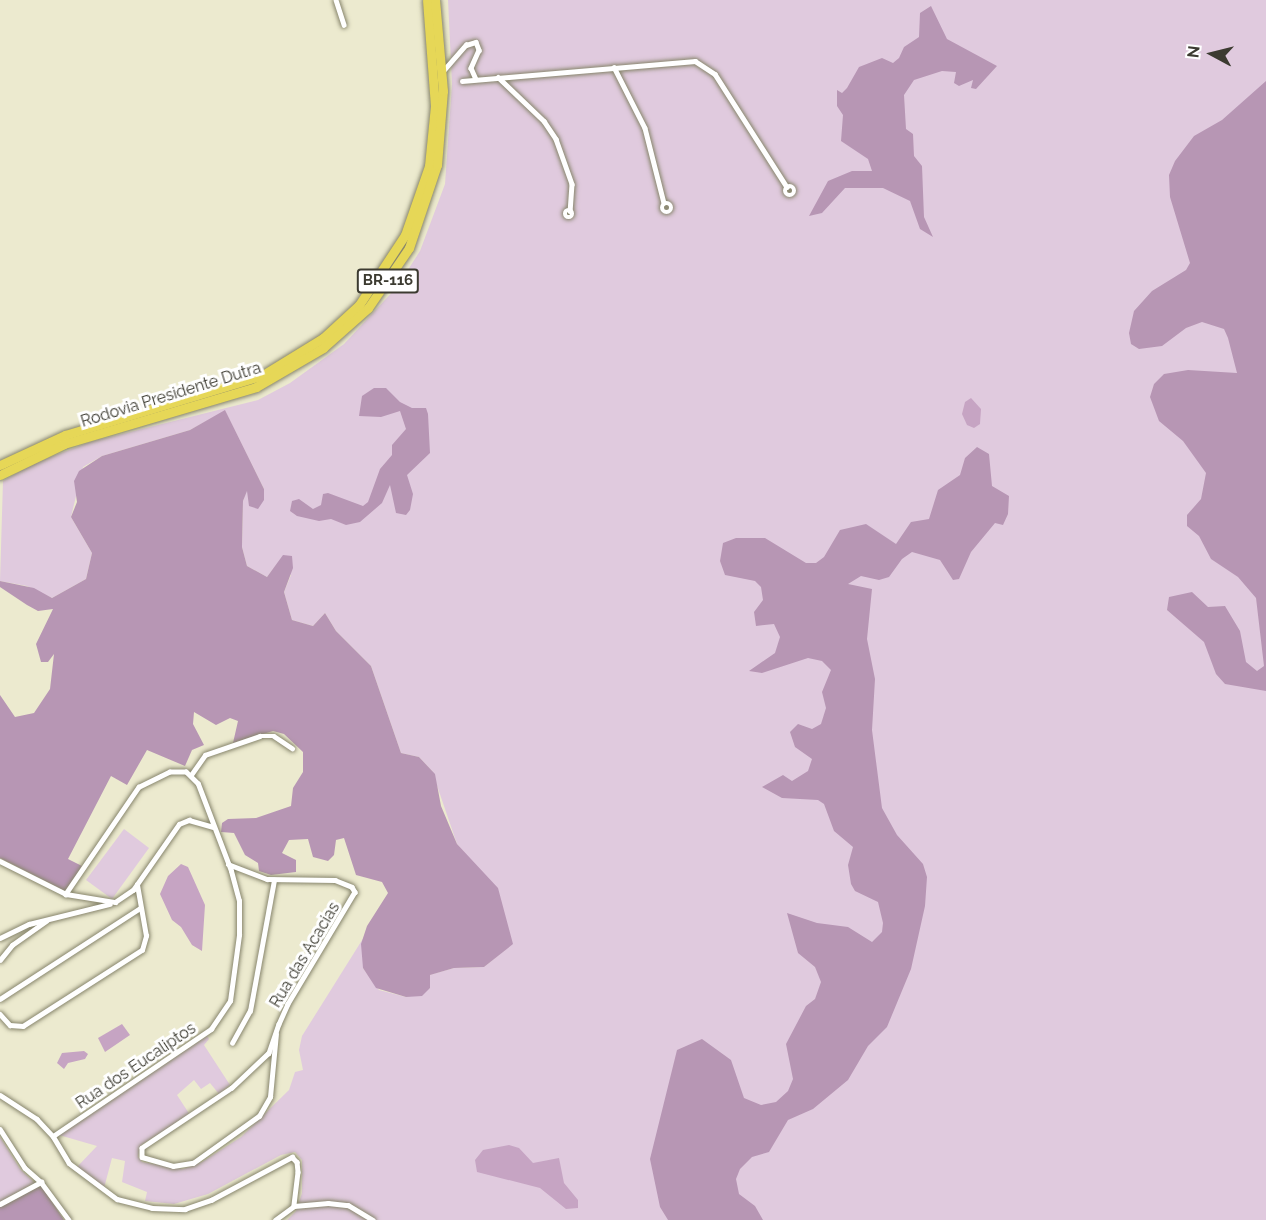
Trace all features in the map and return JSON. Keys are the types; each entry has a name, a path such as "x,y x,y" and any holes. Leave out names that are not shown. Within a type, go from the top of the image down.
{"highway":[{"name":"Rodovia Presidente Dutra","path":"139,418 234,386 283,365 343,321 375,285 412,220 429,166 435,106 427,0"},
{"name":"Rodovia Presidente Dutra","path":"0,465 42,443 256,387 278,377 323,348 368,308 409,248 427,203 442,128 441,73 435,0"},
{"name":"Rodovia Presidente Dutra","path":"0,475 43,452 98,430"}],"street":[{"path":"336,0 344,25"},
{"path":"441,73 474,42 479,46 471,66 476,79"},
{"path":"462,81 690,61 706,66 715,74 787,187"},
{"path":"614,67 645,128 664,203"},
{"path":"498,77 544,121 556,139 572,184 570,211"},
{"path":"66,894 139,787 170,772 191,775 200,757 260,736 274,736 292,748"},
{"name":"Rua dos Eucaliptos","path":"53,1136 197,1041 222,1017 234,987 239,935 239,902 228,864 191,775"},
{"path":"0,938 51,918 115,902 137,885 179,824 189,820 213,827"},
{"path":"0,861 66,894 115,902"},
{"path":"228,864 274,880 250,1011 232,1043"},
{"name":"Rua das Acacias","path":"274,880 326,878 355,890 288,1004 276,1034"},
{"path":"0,1014 10,1025 23,1026 142,950 146,936 137,885"},
{"path":"0,999 140,908"},
{"path":"0,960 28,932 51,918"},
{"path":"276,1034 270,1097 259,1116 193,1162 173,1166 141,1157 142,1148 216,1100 255,1068 268,1053 276,1034"},
{"path":"0,1095 37,1119 53,1136 69,1163 99,1188 126,1202 170,1210 212,1200 284,1160 296,1158 298,1172 294,1206"},
{"path":"0,1129 25,1168 41,1182 69,1220"},
{"path":"0,1204 41,1182"},
{"path":"275,1220 294,1206 338,1203 373,1220"}],"shaded area":[{"path":"448,0 1266,0 1266,1220 287,1220 296,1211 302,1193 302,1160 295,1152 281,1155 208,1194 174,1204 145,1201 147,1192 122,1182 125,1161 112,1158 104,1188 77,1167 97,1146 59,1135 207,1036 209,1039 204,1045 230,1085 219,1094 210,1083 201,1089 194,1080 177,1095 190,1115 141,1145 138,1156 142,1162 183,1169 202,1162 241,1137 289,1090 295,1072 303,1070 299,1050 302,1036 364,937 363,968 379,990 406,997 430,988 429,975 454,968 484,967 512,944 499,894 457,844 432,771 419,757 401,753 371,666 336,631 325,613 313,626 292,620 284,592 291,575 277,564 267,577 247,566 242,547 243,501 247,489 264,495 264,489 225,411 190,430 102,456 83,467 71,517 92,553 86,579 52,598 27,586 0,581 3,481 35,463 90,442 258,400 290,383 344,344 397,287 420,251 445,184 452,84"},
{"path":"931,6 947,39 997,66 976,89 971,88 973,80 959,86 954,83 956,72 942,71 914,80 904,95 906,129 913,134 914,156 922,166 924,217 933,237 920,229 910,201 883,188 845,188 822,213 809,216 828,181 852,171 872,171 868,159 841,141 843,115 837,106 837,90 842,93 847,88 859,67 882,58 893,63 899,58 904,47 919,37 920,13"},
{"path":"1266,81 1266,691 1225,684 1216,674 1204,642 1167,610 1169,597 1192,592 1208,607 1225,606 1240,631 1246,662 1257,671 1264,666 1256,598 1238,577 1211,559 1199,536 1187,526 1187,515 1201,499 1206,473 1183,441 1159,421 1150,397 1154,384 1164,374 1188,370 1237,373 1228,338 1224,329 1202,322 1186,328 1162,346 1139,349 1131,344 1129,333 1134,311 1152,291 1186,270 1190,263 1170,197 1169,175 1175,161 1194,136 1222,120"},
{"path":"374,388 386,388 400,402 412,408 426,408 428,414 430,453 407,475 413,494 410,510 406,515 396,513 390,485 382,503 360,522 346,525 331,519 319,521 297,516 290,511 292,501 299,499 313,509 321,505 323,494 328,493 363,506 368,502 380,469 392,455 392,445 406,429 400,411 381,417 359,416 362,396"},
{"path":"971,398 981,409 980,424 974,428 967,425 962,414 965,402"},
{"path":"225,410 264,489 264,500 258,509 249,506 247,491 243,501 242,547 247,566 267,577 283,555 292,556 293,568 284,592 292,620 313,626 325,613 336,631 371,666 401,753 419,757 435,774 441,806 457,844 498,888 513,944 484,967 454,968 430,975 430,988 422,996 406,997 376,988 363,968 361,944 367,926 388,893 382,882 356,875 344,838 336,840 334,855 328,861 313,857 308,839 289,840 282,853 296,860 296,872 271,875 259,871 258,863 245,855 234,833 221,832 222,823 228,819 256,818 291,806 293,788 303,772 303,752 284,734 273,731 233,743 238,721 230,718 216,725 194,712 193,724 204,745 192,750 185,766 147,750 127,785 111,776 68,859 82,866 65,891 0,858 0,695 15,717 34,713 50,689 54,654 48,662 41,662 36,644 53,609 38,611 0,587 0,581 34,588 52,598 86,579 92,553 71,517 77,502 74,481 79,471 102,456 190,430"},
{"path":"977,447 989,454 992,486 1009,496 1008,514 1003,525 995,523 971,552 959,579 953,580 940,560 912,552 902,559 889,577 879,580 861,576 848,584 872,589 867,639 875,679 872,730 882,808 897,835 923,864 927,877 925,906 911,969 887,1027 868,1046 848,1080 813,1109 788,1120 769,1152 752,1157 740,1169 736,1179 739,1194 755,1206 763,1220 668,1220 660,1207 650,1159 677,1050 702,1039 731,1060 744,1098 761,1105 776,1102 788,1091 793,1079 786,1044 806,1006 815,999 821,982 815,967 798,953 787,913 817,923 848,927 872,942 882,932 883,923 878,902 855,891 851,884 848,865 853,847 834,831 824,804 818,800 782,798 762,787 783,775 792,781 808,771 812,759 795,747 790,732 798,724 812,729 821,724 826,708 822,692 831,670 822,661 808,658 762,673 749,671 775,653 780,637 774,624 756,626 754,612 763,600 761,587 755,581 725,575 720,561 723,543 736,538 765,538 806,563 816,563 824,557 840,530 866,524 896,544 911,522 929,519 938,490 960,475 965,458"},
{"path":"124,829 149,848 112,899 86,880"},
{"path":"181,864 188,867 205,905 202,951 192,945 181,927 172,920 160,894 168,876"},
{"path":"122,1024 130,1035 105,1052 98,1038"},
{"path":"84,1051 88,1054 85,1059 68,1063 64,1069 57,1063 62,1053"},
{"path":"0,1137 20,1169 35,1183 0,1202"},
{"path":"509,1145 519,1148 533,1163 559,1158 564,1183 578,1200 578,1208 566,1209 540,1188 477,1172 475,1160 483,1150"},
{"path":"41,1185 64,1220 0,1220 0,1207"}]}
